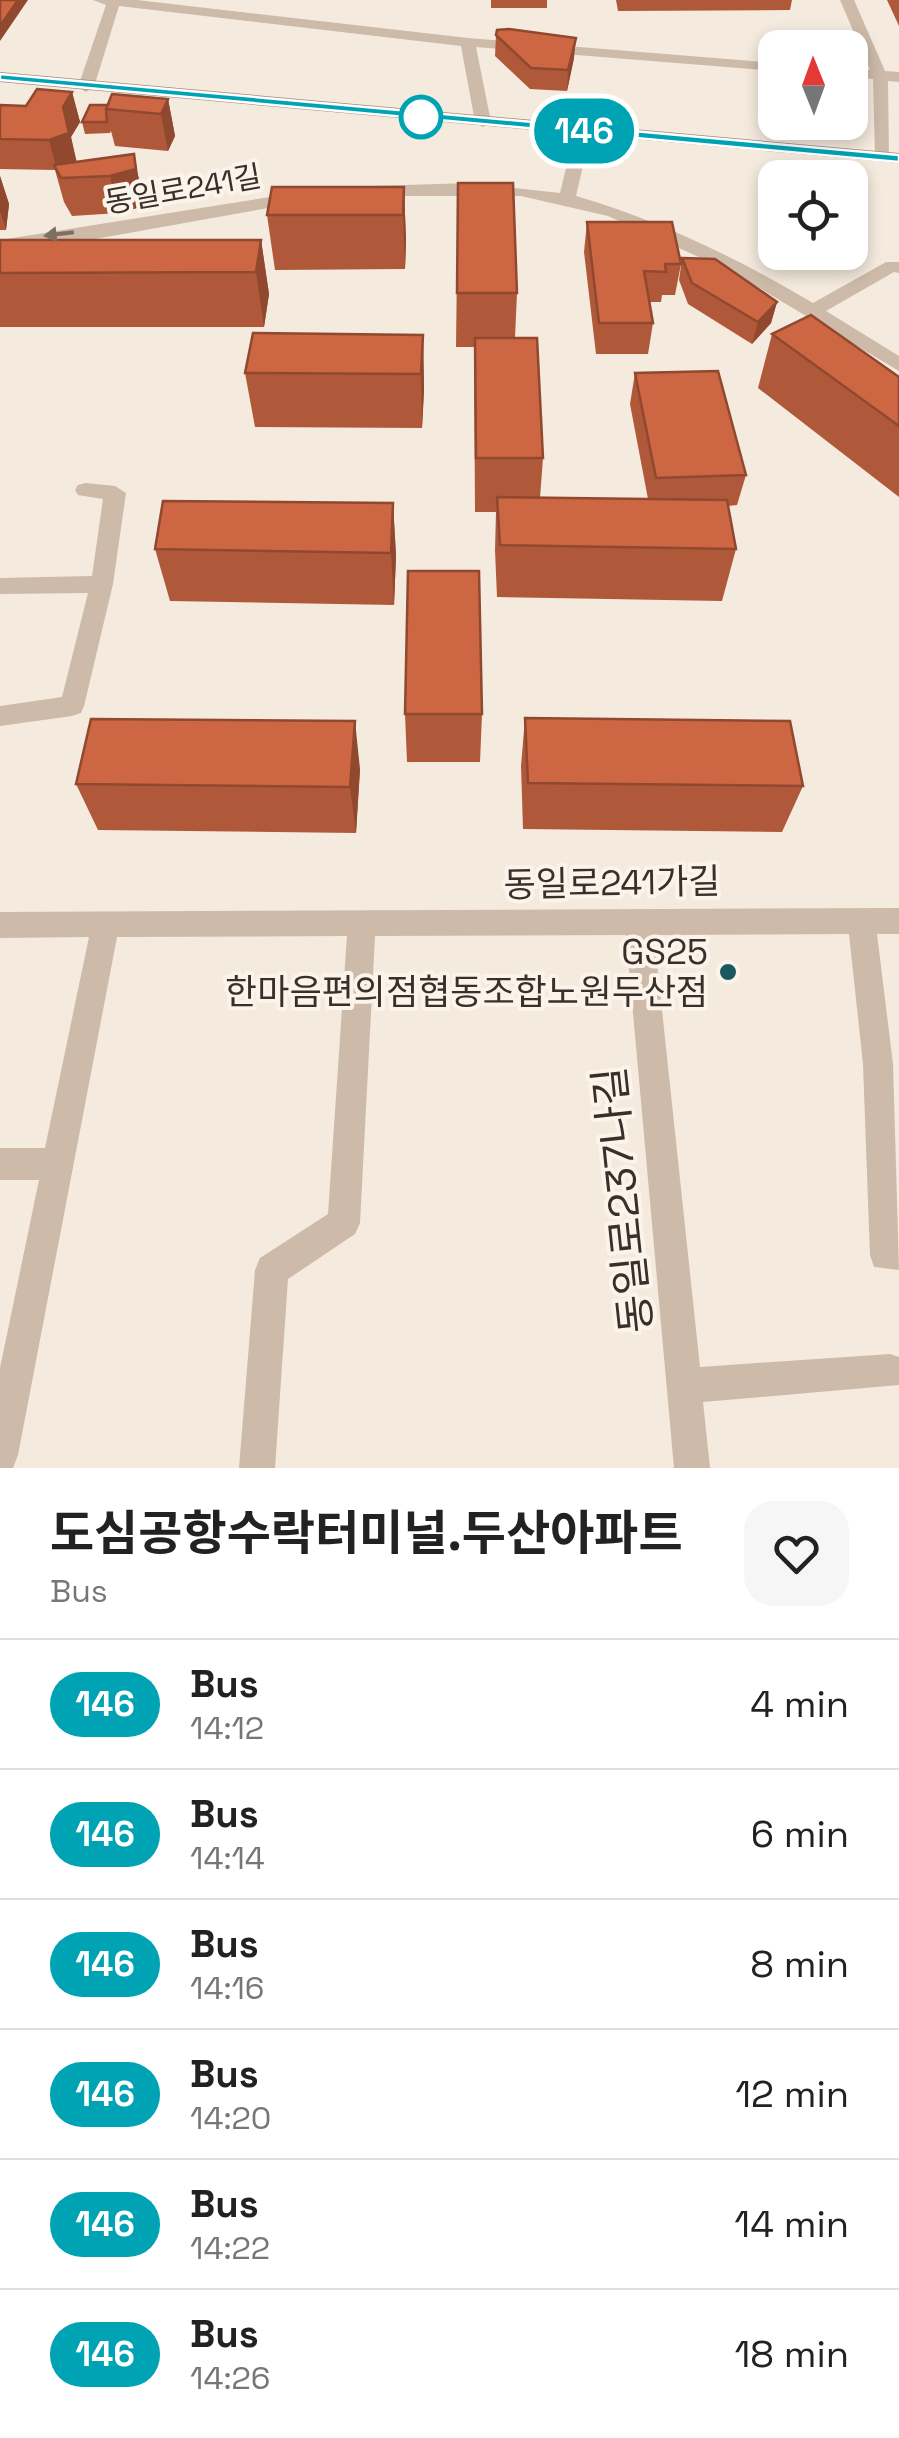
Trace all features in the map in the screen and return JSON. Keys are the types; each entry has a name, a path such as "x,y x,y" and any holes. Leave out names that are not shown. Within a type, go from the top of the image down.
{"main road":[{"path":"0,77 891,158"}],"street":[{"path":"847,0 880,76 891,158"},
{"path":"86,87 106,2 468,42 758,66"},
{"path":"468,42 484,122"},
{"path":"868,75 899,77"},
{"path":"567,199 583,130"},
{"path":"354,192 505,190 567,199 637,221 714,256 899,365"},
{"name":"동일로241길","path":"0,248 318,195"},
{"path":"813,311 892,266 899,268"},
{"path":"0,716 72,706 102,584 116,492 86,490"},
{"path":"0,586 102,584"},
{"path":"862,922 888,1064 886,1255 899,1254"},
{"name":"동일로241가길","path":"0,925 899,922"},
{"name":"동일로237나길","path":"639,923 692,1468"},
{"path":"0,1455 105,925"},
{"path":"257,1468 272,1270 344,1224 362,926"},
{"path":"0,1164 56,1164"},
{"path":"684,1386 890,1371"}],"building":[{"path":"0,0 18,0 0,26"},
{"path":"497,30 576,38 568,70 531,68 496,35"},
{"path":"37,89 72,92 63,107 69,133 49,140 0,139 0,105 26,106"},
{"path":"112,94 168,99 161,114 106,109"},
{"path":"90,105 108,105 107,122 82,122"},
{"path":"134,154 136,169 110,176 61,178 54,165"},
{"path":"458,183 513,183 517,293 457,293"},
{"path":"272,187 404,187 403,215 267,215"},
{"path":"587,222 672,222 681,264 665,264 666,272 644,271 653,323 599,323"},
{"path":"0,240 261,240 256,272 0,273"},
{"path":"682,258 715,259 777,302 758,322 692,283"},
{"path":"811,315 899,377 899,426 772,334"},
{"path":"253,333 423,335 421,374 245,373"},
{"path":"475,338 537,338 543,458 476,458"},
{"path":"718,371 746,475 656,478 635,373"},
{"path":"497,497 727,500 736,549 500,545"},
{"path":"163,501 393,503 391,553 155,549"},
{"path":"408,571 479,571 482,714 405,714"},
{"path":"525,718 790,721 803,786 528,783"},
{"path":"91,719 355,721 350,787 76,784"}],"bus line":[{"name":"146","path":"0,77 899,158"}],"place":[{"name":"GS25 한마음편의점협동조합노원두산점","path":"728,972"}]}
